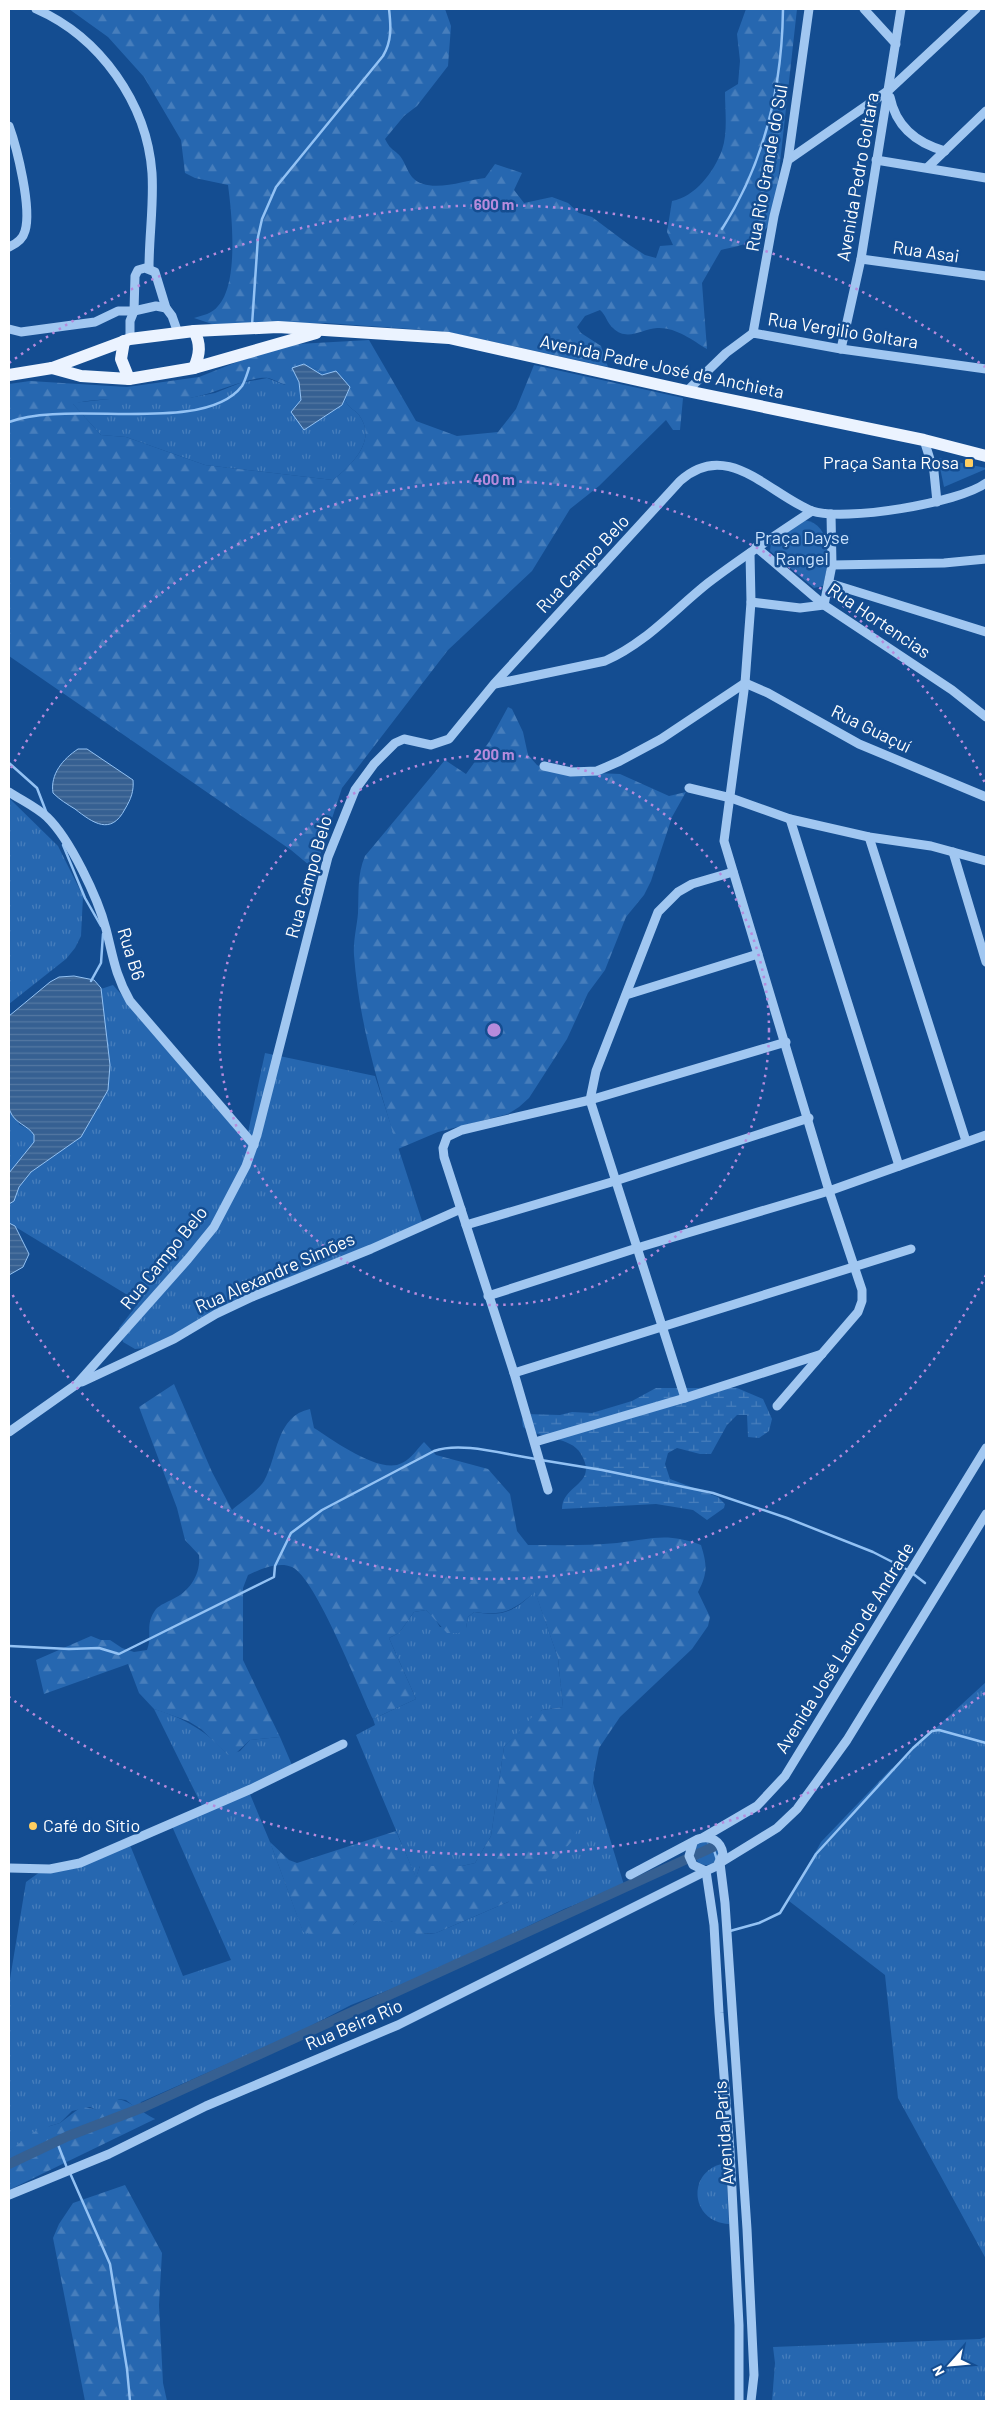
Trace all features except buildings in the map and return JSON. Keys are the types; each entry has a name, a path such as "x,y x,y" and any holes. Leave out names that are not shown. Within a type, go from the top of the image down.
{"main road":[{"name":"Avenida Padre José de Anchieta","path":"9,375 52,368 127,340 194,331 278,327 449,338 687,391 924,440 986,456"},
{"name":"Avenida Padre José de Anchieta","path":"52,368 81,376 129,379 194,368 278,342 328,330"},
{"path":"194,331 199,340 200,351 194,368"},
{"path":"127,340 121,359 129,379"}],"street":[{"path":"36,9 70,28 96,50 118,77 134,106 146,137 152,170 149,268"},
{"name":"Rua Rio Grande do Sul","path":"754,333 774,216 788,160 809,9"},
{"path":"864,9 896,44"},
{"name":"Avenida Pedro Goltara","path":"841,349 861,259 901,9"},
{"path":"788,160 889,90 976,9"},
{"path":"889,90 892,107 900,123 912,137 928,146 945,151"},
{"path":"928,167 986,111"},
{"path":"9,126 20,170 26,226 20,240 9,247"},
{"path":"876,160 986,178"},
{"name":"Rua Asai","path":"861,259 986,276"},
{"path":"127,340 130,321 134,311 134,276 142,268 149,268 155,272 166,308 172,316 178,333"},
{"path":"9,329 21,332 95,322 118,311 134,311 151,306 166,308"},
{"name":"Rua Vergilio Goltara","path":"687,391 726,353 754,333 841,349 986,369"},
{"path":"924,440 934,472 938,502"},
{"name":"Rua Campo Belo","path":"9,1432 78,1384 214,1227 246,1166 254,1145 328,857 355,790 374,764 395,743 404,739 431,745 449,739 494,684 690,472 700,467 731,467 747,472 812,510 831,514 892,509 938,502 965,494 986,483"},
{"path":"494,684 605,661 622,654 638,644 708,584 753,550 812,510"},
{"path":"752,602 800,608 824,605 832,565 831,514"},
{"path":"753,550 752,602 745,683 724,841 809,1118 829,1191 862,1290 862,1301 858,1312 777,1406"},
{"name":"Rua Hortencias","path":"753,550 824,605 952,690 986,717"},
{"path":"832,565 944,563 986,559"},
{"path":"829,583 986,632"},
{"path":"544,766 571,772 597,771 661,739 745,683"},
{"name":"Rua Guaçuí","path":"745,683 768,693 859,744 986,798"},
{"path":"689,788 731,798 790,819 869,837 931,846 986,860"},
{"name":"Rua B6","path":"9,792 46,817 62,834 105,926 118,982 130,1001 254,1145"},
{"path":"790,819 899,1166"},
{"path":"869,837 966,1142"},
{"path":"953,852 986,962"},
{"path":"685,1398 590,1100 596,1070 658,912 678,892 692,884 733,872"},
{"path":"626,994 758,954"},
{"path":"548,1490 514,1373 444,1157 443,1148 447,1137 462,1130 590,1100 786,1042"},
{"path":"466,1225 615,1182 809,1118"},
{"path":"488,1296 637,1248 829,1191 986,1135"},
{"name":"Rua Alexandre Simões","path":"78,1384 174,1339 216,1314 245,1300 371,1249 461,1209"},
{"path":"514,1373 911,1249"},
{"path":"535,1442 685,1398 822,1354"},
{"name":"Avenida José Lauro de Andrade","path":"704,1837 757,1806 786,1776 986,1448"},
{"path":"693,1842 689,1851 690,1860 697,1868 714,1869 720,1863 777,1828 797,1810 847,1740 986,1514"},
{"path":"9,1868 50,1869 80,1863 251,1789 343,1744"},
{"path":"630,1875 704,1837 713,1839 720,1845 723,1854 720,1863"},
{"name":"Avenida Paris","path":"720,1863 725,1903 747,2229 754,2375 751,2401"},
{"name":"Avenida Paris","path":"706,1870 714,1925 730,2151 739,2325 740,2401"},
{"name":"Rua Beira Rio","path":"9,2195 109,2154 206,2106 398,2025 706,1870"}],"green space":[{"path":"69,9 445,9 451,26 448,66 417,106 404,116 385,139 391,148 402,158 412,177 427,185 447,185 485,178 495,164 522,173 514,190 524,203 552,197 568,203 579,213 592,217 645,255 656,258 660,246 673,245 667,232 672,201 680,199 703,182 714,167 722,150 726,129 725,92 738,84 740,61 737,34 746,9 797,9 774,217 763,232 752,241 721,250 702,283 707,349 684,335 664,328 651,329 635,334 618,332 611,326 600,310 585,316 577,327 581,333 601,346 608,367 439,331 326,323 221,327 194,318 216,309 225,296 229,282 232,231 228,185 195,178 185,173 181,140 144,77 108,37"},
{"path":"369,340 416,421 457,436 498,432 516,409 534,365 683,398 680,430 673,430 666,420 599,486 570,509 532,571 448,650 342,788 315,870 291,850 9,656 9,384 30,381 127,387 199,377 280,345","holes":["315,368 339,385 348,405 359,415 364,425 364,443 360,452 333,480 205,465 126,437 101,435 73,404 117,399 176,400 199,396 260,378 268,378 286,385 299,372"]},
{"path":"315,368 339,385 347,404 359,415 364,425 364,443 360,452 333,480 205,465 126,437 101,435 72,403 119,398 189,398 215,393 240,383 267,378 285,385 299,372"},
{"path":"938,458 986,468 986,469 944,487"},
{"name":"Praça Dayse Rangel","path":"804,520 814,523 820,529 825,537 827,546 827,567 823,586 814,588 770,551 771,543"},
{"path":"508,707 512,709 523,732 528,755 537,765 549,771 620,774 669,796 686,792 672,817 651,881 644,895 626,917 605,970 588,993 567,1039 529,1098 508,1114 438,1132 398,1149 370,1053 360,1005 354,950 361,870 365,856 445,760 466,774 489,742"},
{"path":"9,798 58,846 83,896 81,936 75,948 66,959 9,1004"},
{"path":"113,985 247,1137 265,1053 375,1076 423,1224 270,1288 145,1348 135,1349 123,1342 119,1328 139,1302 9,1223 9,1204 14,1201 19,1187 31,1172 81,1137 108,1090 110,1065 101,989"},
{"path":"9,1110 20,1125 31,1130 34,1135 34,1142 9,1173"},
{"path":"174,1384 212,1472 232,1510 264,1481 284,1428 290,1420 299,1413 310,1409 314,1428 344,1448 369,1460 393,1465 402,1463 424,1442 436,1455 488,1469 510,1494 517,1531 528,1545 595,1545 650,1538 668,1538 701,1545 706,1569 698,1592 710,1617 708,1626 692,1649 620,1717 599,1748 591,1804 571,1842 533,1887 508,1902 436,1933 417,1934 391,1921 357,1921 353,1925 352,1931 346,1934 334,1936 315,1935 303,1932 270,1842 289,1860 297,1863 396,1831 416,1877 420,1866 462,1866 475,1863 491,1836 504,1747 533,1716 542,1710 563,1707 558,1658 535,1592 520,1604 507,1611 493,1613 474,1612 468,1617 466,1628 459,1633 447,1633 426,1610 414,1612 399,1633 389,1638 416,1699 373,1719 337,1637 313,1592 302,1576 287,1565 264,1568 248,1575 243,1588 243,1660 280,1737 250,1740 234,1755 228,1755 201,1729 188,1721 154,1709 139,1693 128,1664 44,1694 36,1660 91,1636 101,1640 110,1640 122,1648 134,1652 147,1650 149,1645 149,1625 152,1615 156,1609 185,1591 196,1575 199,1555 185,1540 177,1508 139,1407"},
{"path":"656,1388 737,1388 763,1399 772,1419 769,1431 759,1438 748,1437 747,1415 737,1415 727,1425 711,1454 700,1454 677,1448 668,1453 665,1464 670,1479 718,1497 725,1504 724,1508 707,1520 693,1510 656,1504 562,1509 568,1494 583,1478 586,1472 585,1464 581,1454 570,1444 537,1434 523,1427 522,1420 525,1414 560,1415 572,1412 592,1413 632,1401"},
{"path":"535,1591 558,1658 563,1707 542,1710 504,1747 491,1836 475,1863 462,1866 420,1866 416,1878 356,1735 375,1725 373,1719 416,1699 389,1638 399,1633 414,1612 426,1610 440,1627 466,1628 468,1617 474,1612 493,1614 508,1611 521,1604"},
{"path":"986,1682 986,2259 898,2098 885,1975 789,1901 821,1842 888,1772"},
{"path":"154,1709 194,1726 212,1739 228,1755 240,1751 250,1740 280,1737 292,1765 247,1787 270,1842 303,1931 353,1925 357,1921 382,1920 396,1923 417,1932 436,1933 508,1902 591,1804 593,1783 624,1885 564,1909 419,1978 351,2005 293,2035 141,2102 139,2107 143,2110 140,2111 126,2100 118,2099 106,2110 99,2111 90,2107 72,2111 60,2123 50,2126 9,2151 9,1985 26,1882 44,1869 130,1845 183,1976 231,1960 171,1824 203,1808"},
{"path":"706,1841 714,1845 718,1853 714,1861 706,1865 698,1861 694,1853 698,1845"},
{"path":"117,2099 132,2105 155,2119 9,2190 9,2151 37,2130 60,2123 81,2107 103,2109"},
{"path":"726,2163 729,2224 716,2221 706,2214 700,2205 698,2195 699,2184 704,2175 713,2167"},
{"path":"125,2185 162,2253 159,2305 163,2383 167,2401 85,2401 53,2238 59,2224 73,2203"},
{"path":"986,2337 986,2401 772,2401 775,2363 773,2347 980,2339"}],"shaded area":[{"path":"304,364 322,375 336,371 350,387 342,405 304,430 291,412 301,400 299,382 292,368"},
{"path":"78,749 87,749 133,780 129,802 120,817 108,825 88,819 53,793 56,773 67,757"},
{"path":"74,976 94,980 101,988 110,1065 108,1090 81,1137 31,1172 19,1187 14,1201 9,1204 9,1173 34,1142 34,1135 15,1119 10,1111 7,1081 9,1016 50,982 59,977"},
{"path":"9,1223 15,1226 29,1254 23,1267 9,1275"}],"waterway":[{"path":"252,325 258,237 262,219 276,187 383,56 388,45 390,33 389,9"},
{"path":"722,229 750,177 768,124 775,96 779,67 783,9"},
{"path":"9,422 34,416 167,413 198,409 223,401 242,386 249,368"},
{"path":"9,763 37,788 47,814"},
{"path":"63,845 85,898 101,926"},
{"path":"91,981 101,963 103,934"},
{"path":"9,1646 69,1649 99,1648 119,1654 274,1577 275,1566 291,1533 322,1510 434,1451 445,1448 471,1448 536,1459"},
{"path":"541,1460 602,1470 713,1493 787,1518 873,1552 908,1570"},
{"path":"912,1573 925,1583"},
{"path":"730,1931 759,1923 780,1913 816,1854 913,1748 932,1731 939,1730 986,1743"},
{"path":"713,1847 717,1860"},
{"path":"9,2164 68,2136 144,2107 713,1847"},
{"path":"57,2142 67,2168"},
{"path":"70,2173 110,2264 127,2369 130,2401"}],"place":[{"name":"Praça Santa Rosa","path":"969,463"},
{"name":"Café do Sítio","path":"33,1826"}]}
